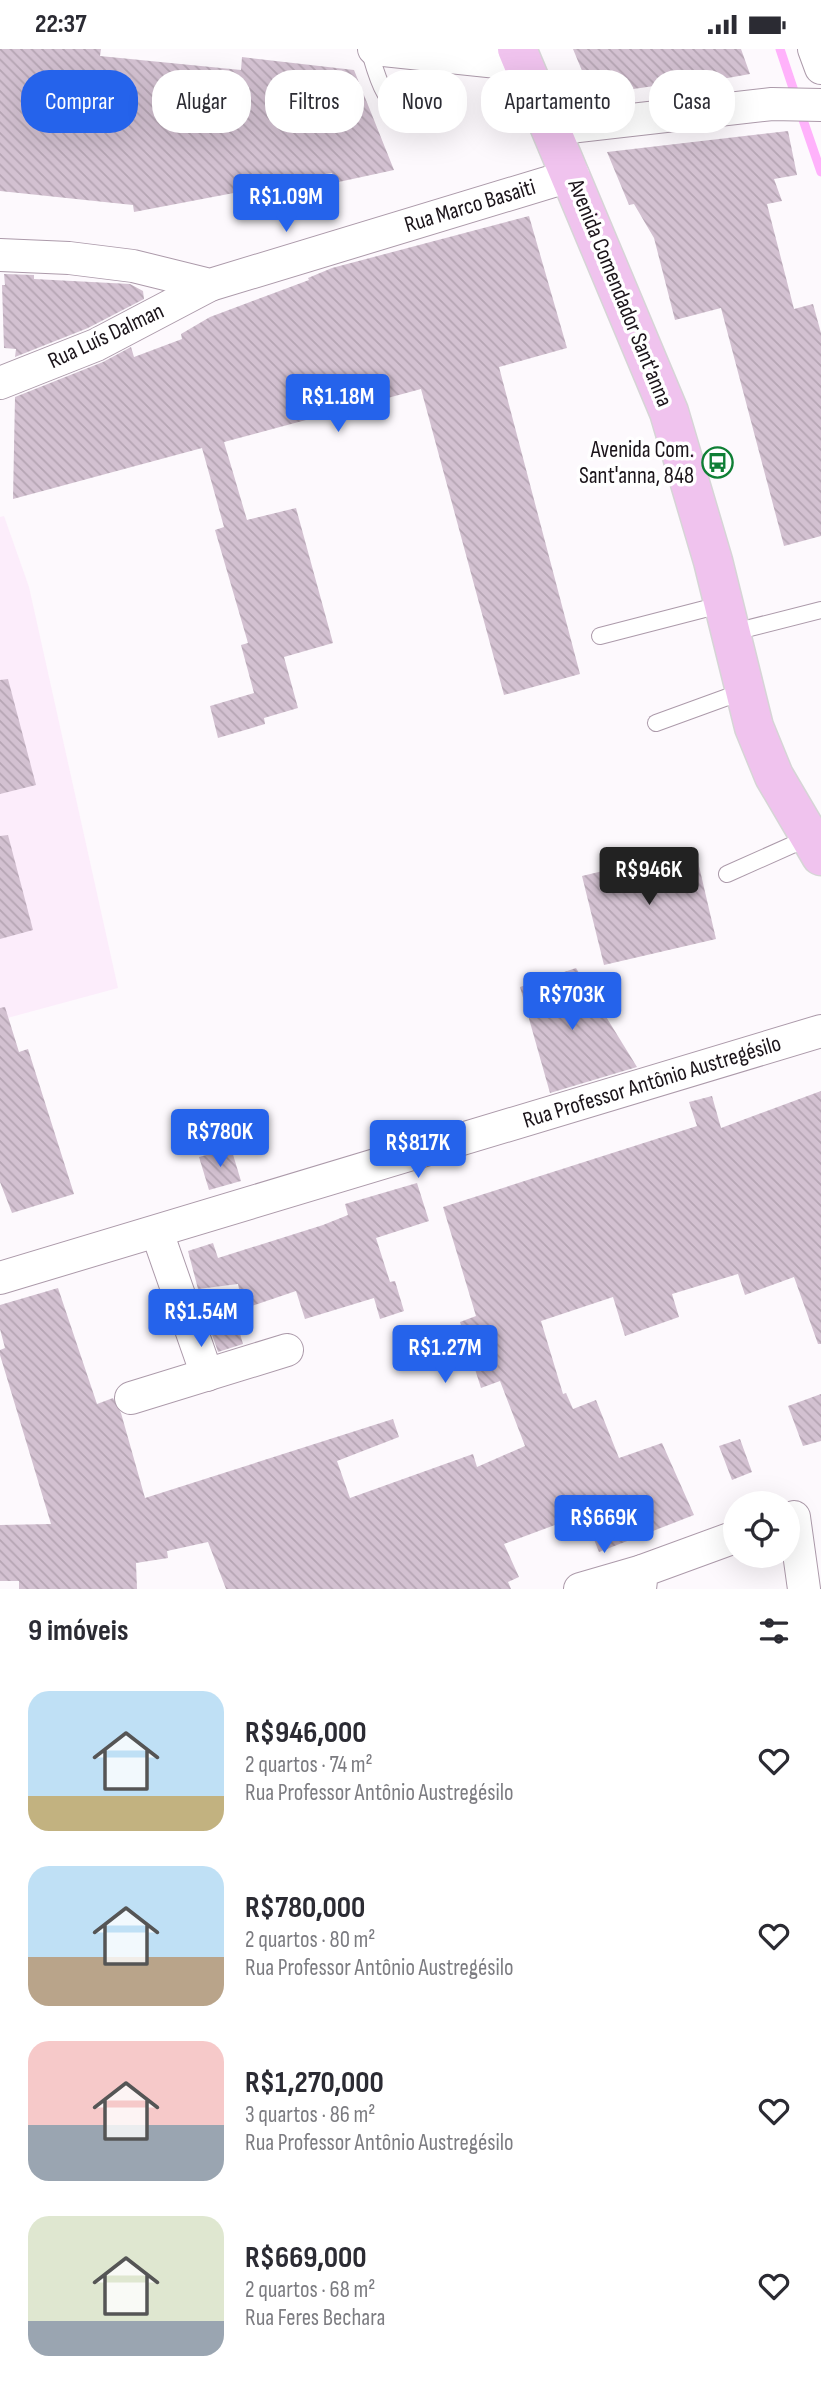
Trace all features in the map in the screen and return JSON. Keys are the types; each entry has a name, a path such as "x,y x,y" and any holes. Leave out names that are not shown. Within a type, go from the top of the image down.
{"main road":[{"name":"Avenida Comendador Sant'anna","path":"554,133 670,412 744,691 774,776 815,846"}],"street":[{"path":"374,49 520,57"},
{"path":"814,49 821,68"},
{"path":"635,120 776,104 821,105"},
{"name":"Rua Marco Basaiti","path":"210,285 573,175"},
{"path":"0,254 69,258 133,266 210,285"},
{"name":"Rua Luís Dalman","path":"0,383 96,345 210,285"},
{"name":"Rua Professor Antônio Austregésilo","path":"0,1278 821,1031"},
{"path":"157,1232 207,1375"},
{"path":"131,1398 288,1350"},
{"path":"801,1516 804,1589"},
{"path":"580,1589 641,1580 723,1542"}],"lane":[{"path":"369,49 378,76"},
{"path":"600,636 821,610"},
{"path":"656,723 744,691"},
{"path":"727,874 815,846"}],"shaded area":[{"path":"4,516 29,587 118,988 0,1020 0,517"}],"building":[{"path":"0,49 101,49 100,56 241,70 242,57 354,70 265,70 265,133 364,133 364,95 394,170 334,183 332,173 285,180 286,183 134,212 133,205 0,191"},
{"path":"573,49 741,49 750,74 735,77 735,70 649,70 649,87 635,89 635,70 582,70"},
{"path":"788,131 797,175 774,179 782,201 767,204 794,309 813,304 821,333 821,536 784,546 721,308 675,320 654,238 634,204 629,205 607,152"},
{"path":"529,216 567,348 499,367 580,674 504,695 421,389 224,442 247,520 296,508 333,643 284,657 298,708 264,718 265,724 218,738 210,706 254,693 241,645 248,643 215,530 224,527 202,448 13,499 15,397 103,362 131,347 134,357 182,339 181,334 210,317 309,280 308,278 332,268"},
{"path":"4,274 34,275 34,279 130,284 143,291 144,299 88,328 15,357 16,349 4,348"},
{"path":"8,679 36,785 0,794 0,680"},
{"path":"8,835 33,930 0,939 0,836"},
{"path":"695,849 716,939 604,965 582,876"},
{"path":"576,968 637,1067 550,1093 520,987"},
{"path":"5,1007 19,1052 28,1049 74,1194 12,1213 0,1182 0,1008"},
{"path":"821,1091 821,1344 818,1344 794,1277 745,1295 738,1274 672,1294 679,1317 625,1336 613,1297 541,1321 563,1394 566,1393 573,1409 596,1400 619,1458 662,1443 694,1515 599,1552 585,1517 580,1520 579,1516 504,1544 519,1577 508,1582 511,1589 226,1589 208,1542 167,1551 168,1558 136,1563 137,1589 19,1589 19,1581 0,1581 0,1525 51,1524 0,1355 0,1350 5,1348 0,1329 0,1305 58,1288 97,1404 113,1398 121,1413 145,1498 393,1419 399,1437 337,1461 350,1498 473,1454 477,1467 525,1446 500,1381 481,1388 460,1322 476,1316 443,1207 697,1126 689,1102 712,1096 721,1128"},
{"path":"231,1148 241,1181 209,1190 199,1157"},
{"path":"417,1183 429,1221 376,1238 390,1282 395,1281 404,1311 380,1319 374,1298 305,1319 296,1291 243,1309 238,1284 198,1289 188,1251 213,1243 218,1258 323,1225 348,1215 345,1204"},
{"path":"232,1306 243,1344 218,1352 205,1314"},
{"path":"821,1394 821,1441 803,1446 788,1406"},
{"path":"740,1439 752,1472 732,1480 719,1446"}],"waterway":[{"path":"780,49 796,97"},
{"path":"800,111 821,172"}],"place":[{"name":"Avenida Com. Sant'anna, 848","path":"717,463"}]}
